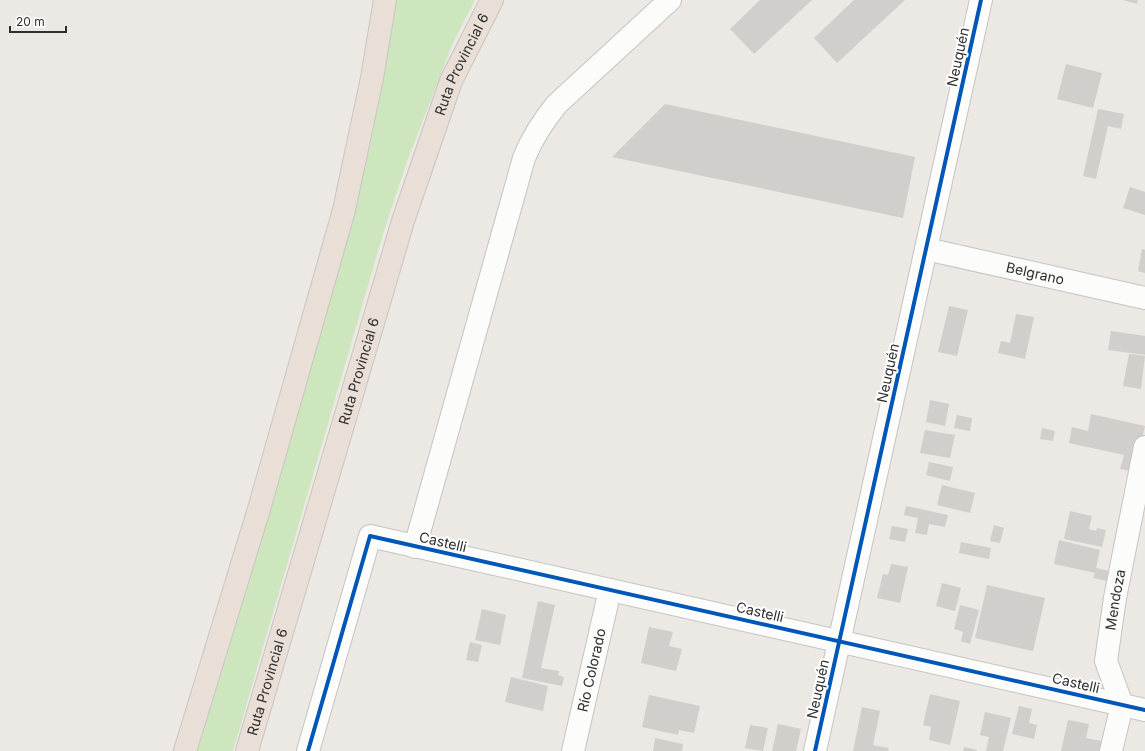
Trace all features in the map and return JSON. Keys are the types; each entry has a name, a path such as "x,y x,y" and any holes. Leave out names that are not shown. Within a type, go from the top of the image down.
{"highway":[{"path":"185,751 259,509 344,210 372,78 384,0"},
{"name":"Ruta Provincial 6","path":"247,751 403,221 451,81 492,0"}],"street":[{"path":"415,547 522,166 530,144 545,118 575,85 670,0"},
{"name":"Neuquén","path":"815,751 981,0"},
{"name":"Belgrano","path":"926,249 1145,298"},
{"name":"Mendoza","path":"1122,704 1106,661 1115,598 1145,447"},
{"name":"Castelli","path":"308,751 370,536 1145,710"},
{"name":"Río Colorado","path":"573,751 610,590"},
{"path":"1111,751 1122,704"}],"green space":[{"path":"391,0 475,0 452,45 407,162 383,234 233,751 192,751"}],"building":[{"path":"760,0 812,0 754,54 730,29"},
{"path":"854,0 905,0 837,63 814,38"},
{"path":"1123,0 1138,0 1137,4"},
{"path":"1066,64 1102,73 1093,108 1057,99"},
{"path":"665,104 915,157 903,218 612,157"},
{"path":"1098,109 1124,114 1121,129 1108,126 1096,179 1083,176"},
{"path":"1130,187 1145,192 1145,215 1123,208"},
{"path":"1142,249 1145,250 1145,273 1138,271"},
{"path":"949,306 968,310 957,356 938,352"},
{"path":"1016,314 1034,317 1025,359 998,353 1001,341 1010,343"},
{"path":"1111,331 1145,336 1145,355 1108,350"},
{"path":"1129,354 1145,356 1141,389 1123,386"},
{"path":"930,400 949,404 945,426 926,422"},
{"path":"1091,414 1145,426 1134,472 1120,469 1124,455 1069,443 1072,427 1088,431"},
{"path":"957,415 972,418 970,431 954,428"},
{"path":"1042,428 1055,431 1053,441 1040,439"},
{"path":"925,430 955,435 950,458 920,453"},
{"path":"929,462 953,467 950,481 926,475"},
{"path":"942,485 975,493 970,513 937,505"},
{"path":"906,506 948,515 945,527 929,524 927,535 915,533 918,518 904,515"},
{"path":"1070,511 1092,516 1089,529 1096,531 1097,528 1106,530 1102,547 1064,539"},
{"path":"994,525 1004,528 1000,543 990,541"},
{"path":"892,526 908,529 905,542 889,539"},
{"path":"1059,540 1100,550 1096,568 1114,572 1112,582 1093,578 1095,573 1054,564"},
{"path":"961,542 991,548 989,559 959,553"},
{"path":"891,564 908,567 900,603 877,598 883,574 888,575"},
{"path":"942,583 961,588 955,611 936,606"},
{"path":"987,585 1045,598 1033,651 975,638"},
{"path":"538,601 555,605 541,668 559,671 558,675 564,677 562,686 522,678"},
{"path":"960,605 979,610 970,644 961,641 963,632 954,629"},
{"path":"482,609 506,615 500,645 475,640"},
{"path":"649,627 673,632 669,646 682,649 676,671 641,663"},
{"path":"470,642 482,645 478,662 466,660"},
{"path":"511,677 548,686 543,711 505,702"},
{"path":"930,694 960,701 950,745 929,740 931,727 923,725"},
{"path":"649,695 700,706 694,733 679,730 678,735 642,727"},
{"path":"1019,706 1032,709 1029,723 1037,725 1034,739 1012,734"},
{"path":"862,707 880,711 873,745 889,748 888,751 853,751"},
{"path":"985,712 1011,718 1003,751 986,751 989,737 980,735"},
{"path":"1068,720 1089,724 1086,738 1101,741 1099,751 1061,751"},
{"path":"778,724 801,729 796,751 772,751"},
{"path":"750,725 768,728 763,751 745,748"},
{"path":"655,738 683,744 682,751 653,751"},
{"path":"964,747 977,750 977,751 963,751"}],"cycle path":[{"path":"815,751 981,0"},
{"path":"308,751 370,536 1145,710"}]}
